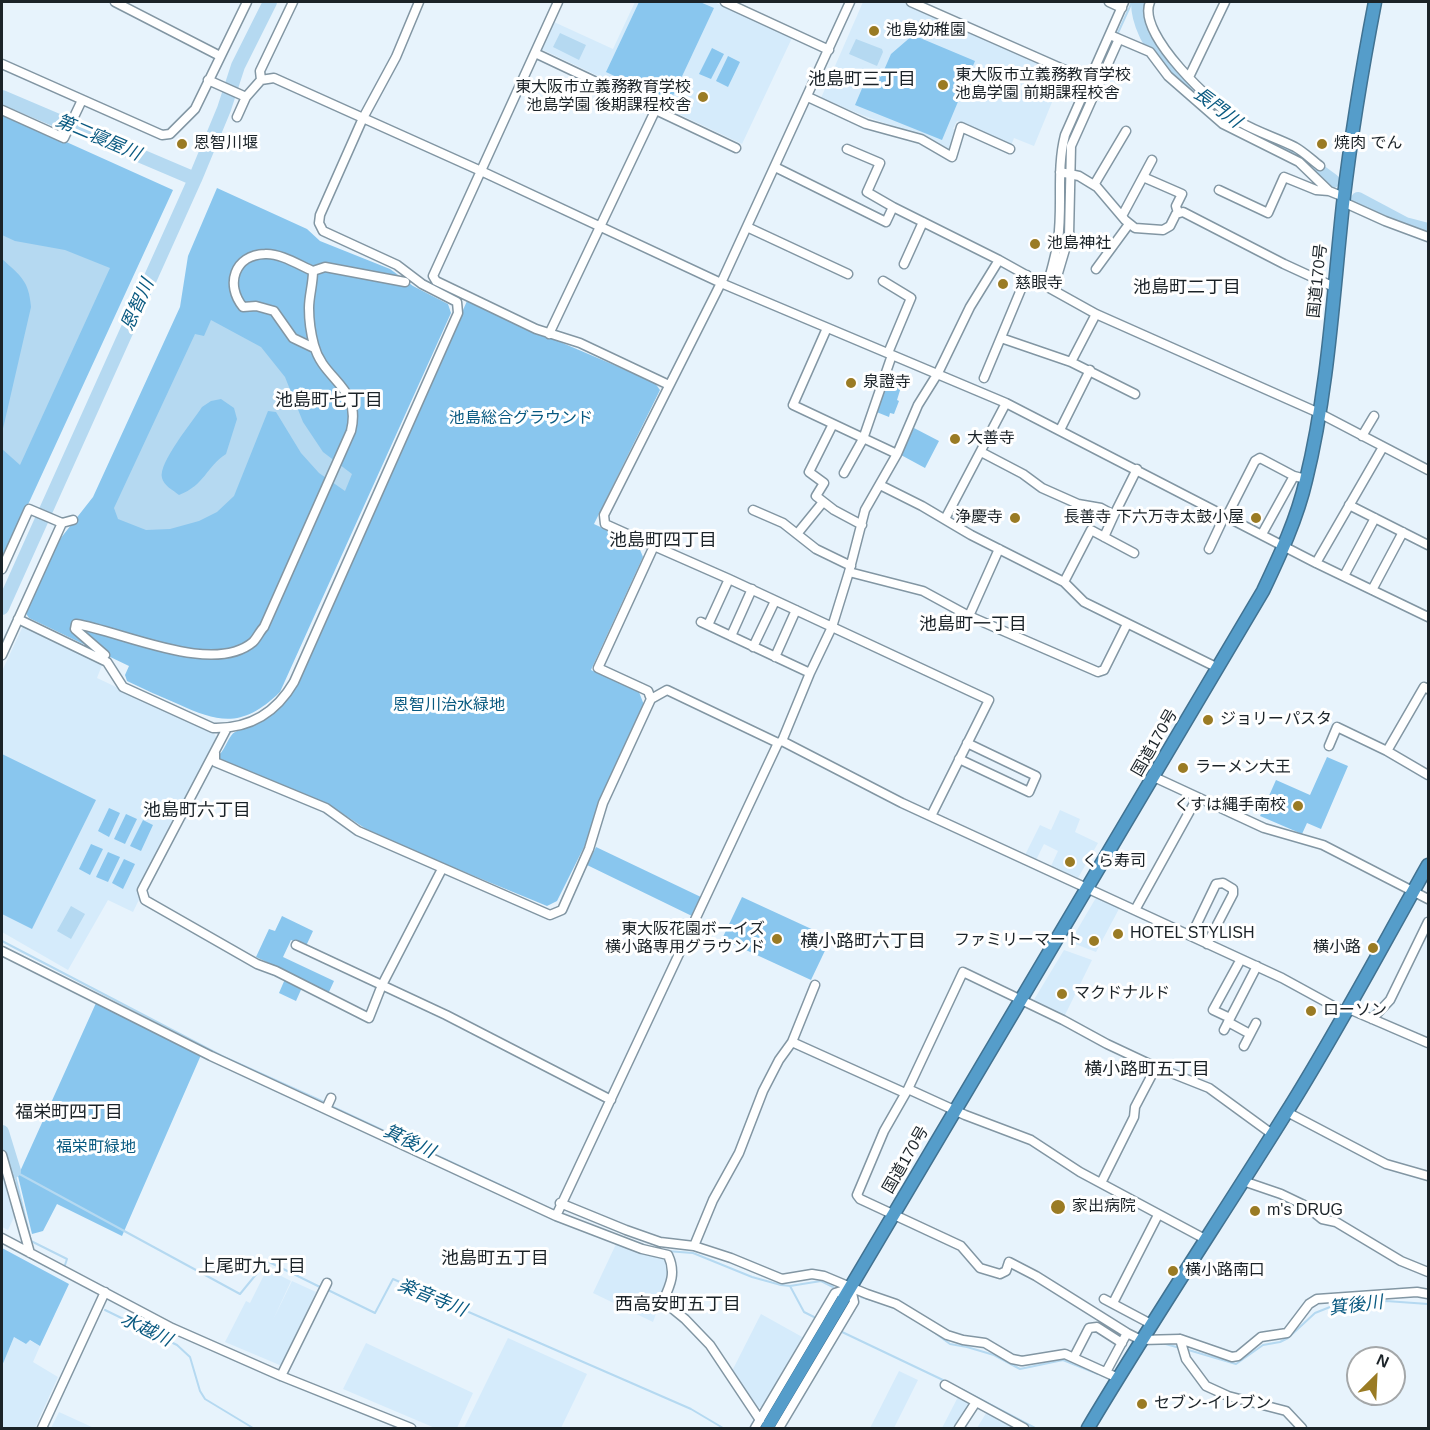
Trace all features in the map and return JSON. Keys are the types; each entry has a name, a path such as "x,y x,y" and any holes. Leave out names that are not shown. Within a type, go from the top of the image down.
{"highway":[{"name":"国道170号","path":"761,1426 851,1288 954,1110 1263,591 1284,545 1300,477 1319,413 1344,199 1362,71 1375,2"},
{"path":"1088,1428 1150,1324 1287,1112 1347,1011 1428,865"}],"street":[{"path":"115,2 127,4 220,56"},
{"path":"2,64 162,135 170,134 195,109 247,2"},
{"path":"261,80 260,71 293,2"},
{"path":"419,2 396,57 363,118 320,215 319,223 323,231 397,265 422,285 457,302"},
{"path":"558,2 433,276 436,281 549,334 580,343 669,385"},
{"path":"725,2 828,50"},
{"path":"850,2 721,283 604,515 605,524 752,589 988,700 931,816"},
{"path":"911,2 1090,81"},
{"path":"1050,288 1059,239 1061,149 1065,135 1123,4 1109,2"},
{"path":"1150,2 1148,13 1159,42 1189,77 1240,121 1297,148 1320,166"},
{"path":"1189,77 1225,2"},
{"path":"1110,35 1150,52 1168,76 1223,124 1299,162 1329,190 1344,199 1385,221 1428,237"},
{"path":"1050,288 1069,236 1071,146 1119,39"},
{"path":"535,53 736,148"},
{"path":"237,117 246,97 261,80 274,78 721,283 1006,403 1428,617"},
{"path":"208,80 246,97"},
{"path":"808,97 866,124 921,139 952,157 960,127 1010,149"},
{"path":"2,110 64,138 82,100"},
{"path":"549,334 655,111"},
{"path":"1094,185 1126,131"},
{"path":"847,149 880,163 867,192 893,207 999,260 1096,314 1319,413 1428,471"},
{"path":"1122,216 1152,160"},
{"path":"775,167 886,222 893,207"},
{"path":"1060,172 1079,176 1094,185 1135,228 1163,230 1170,226 1178,213 1176,206 1182,194 1143,177"},
{"path":"1219,190 1268,213 1284,177 1316,190 1329,190"},
{"path":"1178,213 1183,212 1334,287"},
{"path":"904,264 923,222"},
{"path":"1096,269 1129,224"},
{"path":"747,227 848,274"},
{"path":"314,348 293,338 274,311 256,306 243,307 235,295 233,285 233,275 237,266 255,255 267,253 313,272 325,267 405,282"},
{"path":"556,1216 560,1203 611,1100 832,627 865,510 897,454 918,405 938,374 970,307 999,260"},
{"path":"105,656 75,628 76,624 182,651 219,655 253,642 264,627 354,421 354,412 347,395 314,348 309,308 313,272"},
{"path":"984,378 1027,275"},
{"path":"844,473 863,439 910,298 883,281"},
{"path":"457,302 468,296"},
{"path":"18,620 107,662 123,687 213,728 227,728 256,720 273,710 286,696 294,682 455,320 458,313 457,302"},
{"path":"1071,362 1096,314"},
{"path":"828,328 793,405 897,454"},
{"path":"1001,338 1071,362 1135,394"},
{"path":"1060,430 1090,370"},
{"path":"945,519 1006,403"},
{"path":"1362,436 1374,416"},
{"path":"833,424 809,472 824,483 816,496 843,516 862,525"},
{"path":"1316,562 1383,447"},
{"path":"981,452 1023,474 1042,488 1078,504 1101,508 1114,515"},
{"path":"1209,549 1255,461 1260,458 1300,477 1262,534"},
{"path":"1104,537 1137,469"},
{"path":"880,485 1064,582 1084,602 1218,668"},
{"path":"797,534 823,502"},
{"path":"1350,505 1428,545"},
{"path":"2,569 29,509 58,521 73,520"},
{"path":"753,510 783,523 820,551 850,569 922,591 969,616 1098,672 1104,670 1126,624"},
{"path":"1344,576 1376,518"},
{"path":"2,655 58,521"},
{"path":"1064,582 1091,531 1134,553"},
{"path":"1372,590 1403,532"},
{"path":"651,699 648,691 598,668 654,546"},
{"path":"969,616 999,549"},
{"path":"729,579 705,624 810,673"},
{"path":"731,636 752,589"},
{"path":"753,647 775,601"},
{"path":"775,657 796,610"},
{"path":"1387,751 1424,687 1428,689"},
{"path":"215,753 215,762 326,808 358,831 550,915 562,910 589,849 603,803 651,699 667,690 780,742 902,803 1257,966 1347,1011 1428,1043"},
{"path":"1329,746 1337,727 1387,751 1428,775"},
{"path":"227,728 142,890 145,900 257,964 276,971 369,1018 382,986 442,869"},
{"path":"959,759 1029,792 1036,776 967,743"},
{"path":"1154,777 1264,828 1323,845 1428,899"},
{"path":"1135,910 1197,798"},
{"path":"1191,936 1216,884 1223,883 1233,889 1233,894 1207,944"},
{"path":"1372,1019 1390,1000 1428,922"},
{"path":"296,945 446,1015 611,1100"},
{"path":"2,951 211,1056 556,1216 642,1249 668,1255 673,1266 673,1274 672,1283 663,1300 685,1318 710,1345 761,1426"},
{"path":"1241,959 1213,1010 1227,1023 1250,1034"},
{"path":"1227,1023 1257,966"},
{"path":"1272,1134 1209,1088 1107,1044 963,972 906,1091 884,1131 857,1195 860,1199 961,1246 980,1268 1000,1274 1006,1271 1009,1262 1036,1276 1127,1334 1141,1340 1180,1339 1232,1357 1238,1356 1261,1338 1287,1333 1309,1304 1317,1299 1417,1292 1428,1294"},
{"path":"694,1246 713,1200 739,1153 763,1091 779,1060 792,1042 815,986"},
{"path":"1244,1046 1256,1023"},
{"path":"792,1042 906,1091 1031,1140 1080,1172 1205,1239"},
{"path":"1101,1183 1134,1117 1135,1107 1156,1067"},
{"path":"326,1109 331,1098"},
{"path":"1287,1112 1386,1164 1428,1176"},
{"path":"2,1155 30,1253"},
{"path":"1243,1181 1292,1199 1306,1206 1322,1219 1335,1222 1401,1261 1428,1272"},
{"path":"560,1203 600,1221 660,1242 694,1246 782,1279 812,1274 824,1276 896,1304 947,1335 985,1343 1012,1359 1022,1361 1065,1354 1118,1378"},
{"path":"1113,1303 1158,1215"},
{"path":"2,1238 172,1328 281,1376 411,1428"},
{"path":"281,1376 327,1283"},
{"path":"779,1428 854,1302 851,1288"},
{"path":"42,1428 105,1292"},
{"path":"1104,1299 1150,1324"},
{"path":"1074,1357 1089,1329 1097,1327 1122,1343"},
{"path":"1106,1372 1127,1334"},
{"path":"1180,1339 1186,1359 1206,1386 1228,1396 1286,1411 1302,1428"},
{"path":"945,1385 1024,1428"},
{"path":"959,1428 976,1402"}],"shaded area":[{"name":"東大阪市立義務教育学校 池島学園 後期課程校舎","path":"635,2 714,2 792,38 742,144 541,49 554,22 613,49"},
{"name":"東大阪市立義務教育学校 池島学園 前期課程校舎","path":"863,2 906,2 1064,73 1034,146 1014,138 1011,146 957,121 953,129 956,130 952,149 948,151 926,138 821,98"},
{"path":"560,33 586,45 579,60 553,47"},
{"path":"856,39 882,49 883,52 877,66 849,54"},
{"path":"2,235 15,241 65,250 110,268 20,465 2,449 2,433 31,307 23,280 2,259"},
{"path":"211,320 261,347 285,377 303,422 323,452 352,474 345,491 319,473 301,453 276,412 268,411 234,496 217,512 199,521 170,529 146,530 118,519 114,508 195,334 204,336","holes":["221,399 234,408 237,419 226,454 200,481 179,495 167,486 162,478 165,463 177,442 202,407 211,401"]},
{"path":"23,626 102,665 97,678 214,733 217,739 133,912 108,900 68,970 2,932 2,671"},
{"path":"1060,810 1080,819 1075,832 1098,843 1078,878 1051,866 1058,851 1044,844 1036,860 1025,855 1040,825 1051,830"},
{"path":"1097,896 1120,907 1096,952 1070,942"},
{"path":"71,906 85,914 71,939 57,931"},
{"path":"1064,950 1092,960 1064,1017 1032,1003"},
{"path":"2,1159 17,1211 8,1230 2,1227"},
{"path":"617,1242 667,1258 672,1268 653,1322 593,1293"},
{"path":"267,1269 291,1281 273,1320 292,1281 316,1292 282,1366 225,1342 246,1301 250,1303"},
{"path":"761,1314 804,1338 762,1407 757,1408 732,1371"},
{"path":"14,1337 26,1344 29,1340 40,1346 33,1362 58,1377 35,1428 2,1428 2,1366"},
{"path":"508,1338 587,1374 561,1428 464,1428"},
{"path":"366,1343 473,1393 457,1428 435,1428 343,1389"},
{"path":"899,1371 918,1380 894,1428 870,1428"},
{"path":"959,1395 971,1403 955,1428 942,1428"},
{"path":"988,1410 1021,1428 977,1428"},
{"path":"59,1412 94,1428 51,1428"}],"green space":[{"path":"639,2 700,2 714,8 670,102 606,72"},
{"path":"913,35 975,61 942,140 855,105 869,72 881,77 891,54"},
{"path":"712,48 724,54 711,79 699,74"},
{"path":"728,56 740,62 728,87 716,81"},
{"path":"2,113 173,190 2,561"},
{"path":"217,188 307,229 320,241 390,269 413,286 448,304 451,313 280,692 255,711 232,719 193,711 127,681 125,675 129,666 29,618 25,612 53,548 93,497 180,307 188,256"},
{"name":"恩智川治水緑地","path":"467,301 655,383 660,390 594,524 638,545 643,557 591,670 639,692 644,705 600,800 585,845 557,901 547,906 411,850 366,829 334,808 220,760 219,755 233,734 275,712 297,685"},
{"path":"885,380 901,387 894,414 890,413 889,417 874,411"},
{"path":"914,428 939,441 925,468 901,455"},
{"path":"2,754 96,800 32,929 2,914"},
{"name":"くすは縄手南校","path":"1327,757 1348,766 1321,829 1307,823 1302,834 1260,816 1276,780 1310,795"},
{"path":"109,808 120,813 109,837 98,831"},
{"path":"126,814 137,819 125,844 114,839"},
{"path":"143,820 153,825 141,851 130,846"},
{"path":"91,844 103,849 90,875 79,869"},
{"path":"596,847 703,898 694,917 587,865"},
{"path":"108,852 120,857 108,882 96,877"},
{"path":"124,859 135,864 123,889 112,883"},
{"name":"東大阪花園ボーイズ 横小路専用グラウンド","path":"742,897 831,938 811,980 722,939"},
{"path":"282,916 313,931 306,946 291,940 283,957 334,981 328,994 304,983 296,1001 279,993 288,972 256,957 269,929 275,931"},
{"name":"福栄町緑地","path":"96,1003 201,1055 122,1236 57,1204 43,1231 32,1234 18,1176"},
{"path":"2,1248 69,1284 40,1346 30,1340 26,1344 14,1337 2,1366"}],"waterway":[{"name":"恩智川","path":"2,608 195,179 224,109 238,66 270,2"},
{"path":"1117,35 1132,2"},
{"name":"長門川","path":"1138,2 1141,20 1158,55 1187,87 1233,124 1295,154 1333,181"},
{"name":"第二寝屋川","path":"2,97 195,179"},
{"path":"1070,139 1085,106"},
{"path":"1066,171 1067,147"},
{"path":"1064,240 1066,177"},
{"name":"長門川","path":"1358,199 1405,224 1428,230"},
{"name":"箕後川","path":"2,941 222,1056 326,1103"},
{"name":"箕後川","path":"331,1106 530,1199"},
{"name":"水越川","path":"2,1132 14,1171"},
{"name":"楽音寺川","path":"14,1171 240,1294 267,1261 322,1288"},
{"name":"水越川","path":"14,1171 31,1241 67,1259 64,1268"},
{"name":"箕後川","path":"624,1238 649,1247"},
{"name":"箕後川","path":"666,1251 693,1253 752,1277 781,1285 790,1286 821,1281 833,1287"},
{"name":"楽音寺川","path":"328,1290 375,1313 393,1279 691,1409 723,1428"},
{"path":"790,1286 804,1312 816,1318"},
{"name":"箕後川","path":"861,1297 881,1303"},
{"name":"箕後川","path":"1185,1349 1236,1364 1263,1345 1288,1338 1315,1313 1335,1305 1386,1301 1428,1304"},
{"name":"水越川","path":"105,1310 177,1345 190,1357 200,1391 205,1399 253,1428"},
{"name":"箕後川","path":"931,1330 950,1344 994,1355 1020,1369 1063,1360 1098,1374"},
{"path":"840,1331 945,1381"},
{"name":"箕後川","path":"1162,1343 1180,1348"},
{"path":"961,1389 1035,1428"}],"place":[{"name":"池島幼稚園","path":"874,31"},
{"name":"東大阪市立義務教育学校 池島学園 前期課程校舎","path":"943,85"},
{"name":"東大阪市立義務教育学校 池島学園 後期課程校舎","path":"703,97"},
{"name":"恩智川堰","path":"182,144"},
{"name":"焼肉 でん","path":"1322,144"},
{"name":"池島神社","path":"1035,244"},
{"name":"慈眼寺","path":"1003,284"},
{"name":"泉證寺","path":"851,383"},
{"name":"大善寺","path":"955,439"},
{"name":"浄慶寺","path":"1015,518"},
{"name":"長善寺 下六万寺太鼓小屋","path":"1256,518"},
{"name":"ジョリーパスタ","path":"1208,720"},
{"name":"ラーメン大王","path":"1183,768"},
{"name":"くすは縄手南校","path":"1298,806"},
{"name":"くら寿司","path":"1070,862"},
{"name":"HOTEL STYLISH","path":"1118,934"},
{"name":"東大阪花園ボーイズ 横小路専用グラウンド","path":"777,939"},
{"name":"ファミリーマート","path":"1094,941"},
{"name":"横小路","path":"1373,948"},
{"name":"マクドナルド","path":"1062,994"},
{"name":"ローソン","path":"1311,1011"},
{"name":"家出病院","path":"1058,1207"},
{"name":"m's DRUG","path":"1255,1211"},
{"name":"横小路南口","path":"1173,1271"},
{"name":"セブン-イレブン","path":"1142,1404"}],"district":[{"name":"池島町三丁目","path":"862,80"},
{"name":"池島町二丁目","path":"1187,288"},
{"name":"池島町七丁目","path":"329,401"},
{"name":"池島町四丁目","path":"663,541"},
{"name":"池島町一丁目","path":"973,625"},
{"name":"池島町六丁目","path":"197,811"},
{"name":"横小路町六丁目","path":"863,942"},
{"name":"横小路町五丁目","path":"1147,1070"},
{"name":"福栄町四丁目","path":"69,1113"},
{"name":"池島町五丁目","path":"495,1259"},
{"name":"上尾町九丁目","path":"252,1267"},
{"name":"西高安町五丁目","path":"678,1305"}],"park label":[{"name":"池島総合グラウンド","path":"521,419"}]}
